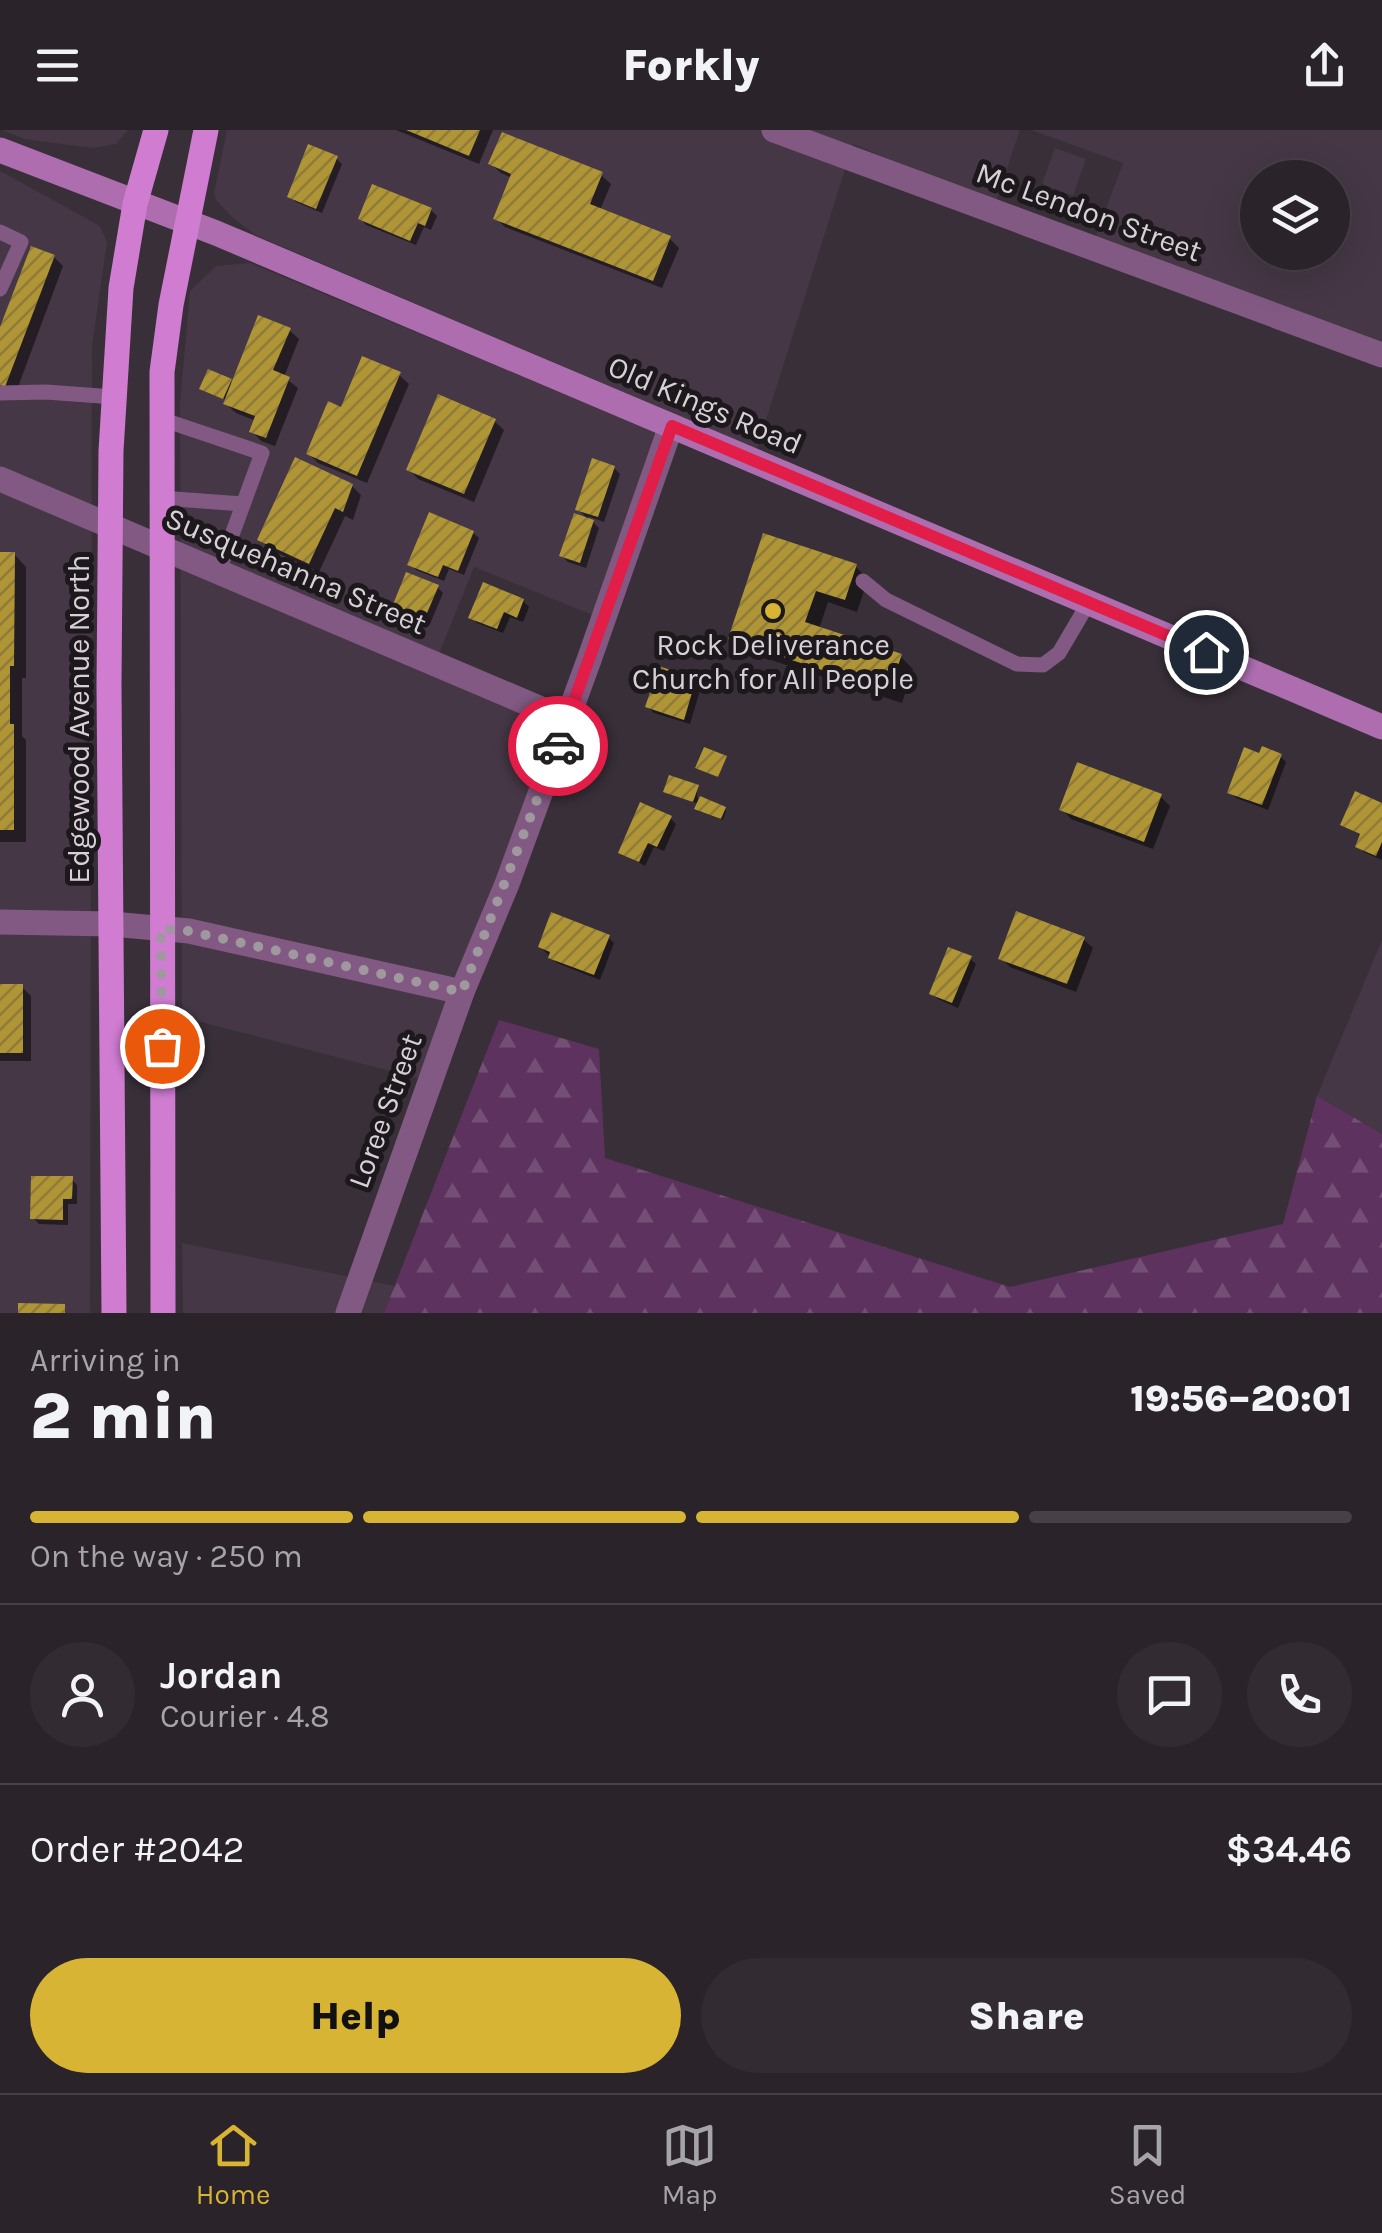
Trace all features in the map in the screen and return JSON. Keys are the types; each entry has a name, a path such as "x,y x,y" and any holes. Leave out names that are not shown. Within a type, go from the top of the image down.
{"main road":[{"name":"Edgewood Avenue North","path":"114,1313 110,527 114,397 121,288 134,204 156,130"},
{"path":"163,1313 162,372 186,223 206,130"}],"street":[{"name":"Mc Lendon Street","path":"774,130 1382,354"},
{"name":"Old Kings Road","path":"0,150 186,223 672,426 1382,728"},
{"name":"Loree Street","path":"348,1313 462,992 567,720 672,426"},
{"name":"Susquehanna Street","path":"0,480 567,720"},
{"path":"0,922 112,924 188,931 462,992"}],"lane":[{"path":"0,232 21,242 0,289"},
{"path":"0,393 114,397"},
{"path":"162,420 262,453 218,573"},
{"path":"161,498 243,504"},
{"path":"863,581 886,600 1017,664 1043,665 1059,653 1089,602"}],"shaded area":[{"path":"2,130 128,130 116,144 93,148 24,139"},
{"path":"227,130 1020,130 995,204 853,144 757,449 257,236 233,218 214,193"},
{"path":"1031,130 1382,130 1382,342 1095,238 1123,163"},
{"path":"1055,148 1086,159 1073,196 1042,184"},
{"path":"0,171 100,226 107,242 92,345 90,1313 0,1313"},
{"path":"250,263 675,440 615,624 474,567 439,654 580,717 475,993 421,1079 182,1017 180,404 190,291 216,266"},
{"path":"1382,940 1382,1134 1317,1096"},
{"path":"182,1243 395,1286 384,1313 183,1313"}],"green space":[{"path":"499,1020 599,1049 605,1158 1010,1287 1283,1224 1317,1096 1382,1134 1382,1313 384,1313"}],"building":[{"path":"406,130 480,130 469,156"},
{"path":"502,132 603,172 590,204 671,236 653,281 493,219 511,174 488,164"},
{"path":"308,144 338,156 316,209 287,197"},
{"path":"372,184 432,208 425,226 418,223 410,241 358,219"},
{"path":"31,246 55,255 5,387 0,385 0,327"},
{"path":"258,315 291,328 273,370 290,377 266,438 249,432 255,416 223,404"},
{"path":"362,356 401,372 357,476 306,454 328,401 341,407"},
{"path":"208,369 232,379 223,399 199,389"},
{"path":"438,394 496,419 464,494 406,470"},
{"path":"295,457 353,484 343,512 335,508 309,564 257,540"},
{"path":"592,458 615,466 598,517 575,510"},
{"path":"429,512 474,531 458,571 443,565 438,577 407,565"},
{"path":"574,513 594,520 580,563 559,556"},
{"name":"Rock Deliverance Church for All People","path":"763,533 857,564 845,600 816,591 805,622 902,654 889,692 728,639"},
{"path":"0,552 15,552 14,666 10,666 14,830 0,830"},
{"path":"406,572 439,585 424,620 392,607"},
{"path":"483,582 524,599 517,618 504,612 497,629 468,618"},
{"path":"659,666 696,679 684,720 645,707"},
{"path":"1262,746 1282,754 1262,805 1227,793 1244,747 1259,753"},
{"path":"704,747 727,756 718,777 695,768"},
{"path":"1077,762 1162,794 1144,842 1059,810"},
{"path":"669,775 699,785 693,802 663,792"},
{"path":"1355,791 1382,803 1382,842 1376,856 1355,847 1360,834 1340,825"},
{"path":"700,796 726,807 721,819 694,809"},
{"path":"640,802 672,816 657,847 648,843 639,862 618,853"},
{"path":"1016,911 1085,937 1067,984 998,959"},
{"path":"551,912 610,935 594,975 548,958 550,952 538,947"},
{"path":"948,947 972,956 952,1003 929,994"},
{"path":"0,984 23,984 23,1053 0,1053"},
{"path":"31,1176 73,1176 72,1199 63,1199 63,1220 30,1219"},
{"path":"18,1303 65,1304 65,1313 18,1313"}],"way so far":[{"path":"162,1046 161,929 188,931 462,992 558,746"}],"place":[{"name":"Rock Deliverance Church for All People","path":"773,611"}],"route":[{"path":"558,746 672,426 1206,652"}]}
